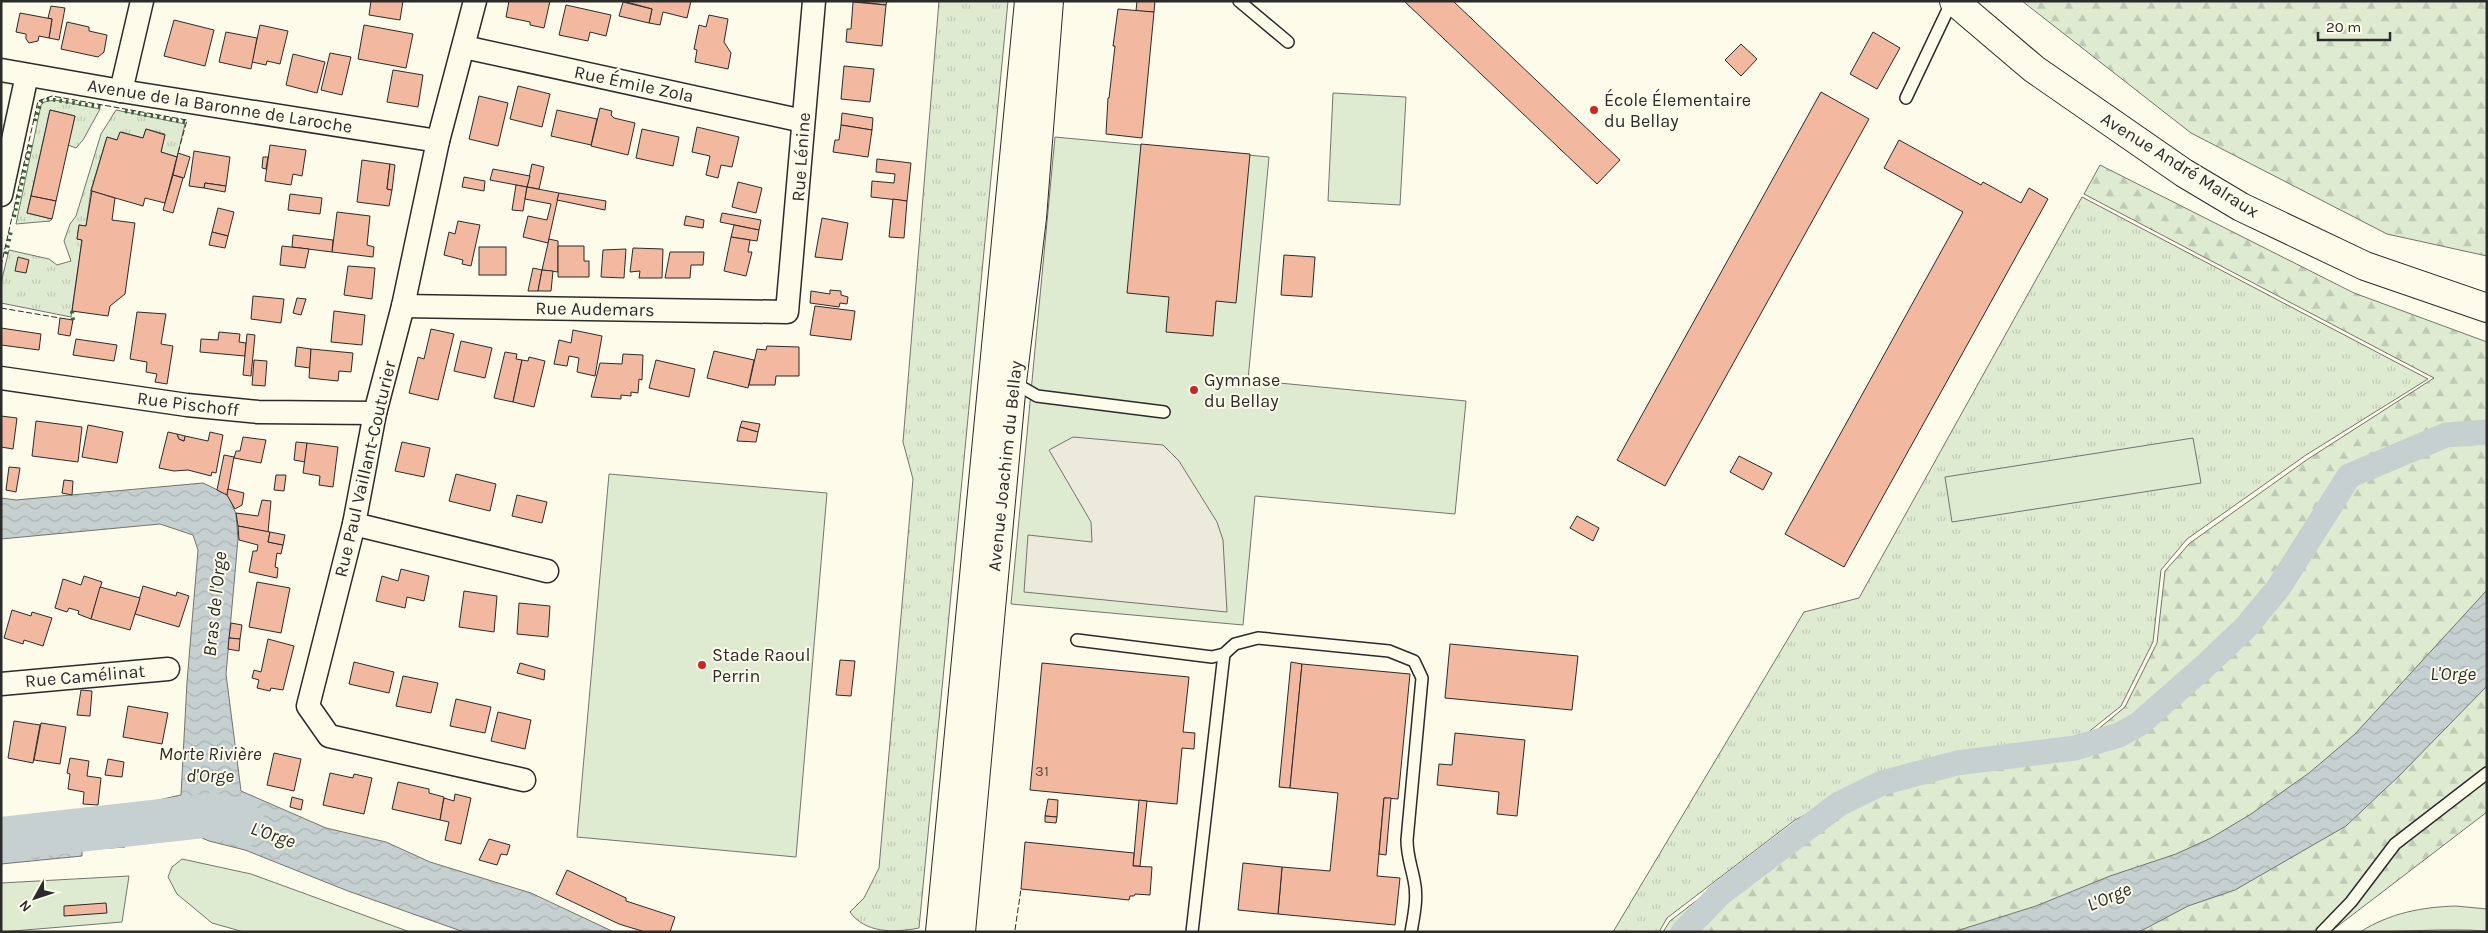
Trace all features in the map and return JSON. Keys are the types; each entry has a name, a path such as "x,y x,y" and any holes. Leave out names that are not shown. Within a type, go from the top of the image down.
{"street":[{"path":"121,91 142,1"},
{"name":"Rue Paul Vaillant-Couturier","path":"475,1 438,141 403,306 375,413 354,524 308,706 330,736 524,780"},
{"name":"Rue Lénine","path":"787,312 814,1"},
{"name":"Avenue Joachim du Bellay","path":"961,932 1029,1"},
{"name":"Avenue Joachim du Bellay","path":"940,932 1002,379 1032,218 1049,1"},
{"name":"Avenue André Malraux","path":"1953,1 2034,69 2184,173 2241,207 2364,266 2487,308"},
{"name":"Rue Émile Zola","path":"464,47 803,121"},
{"name":"Avenue de la Baronne de Laroche","path":"1,70 438,141"},
{"path":"1,195 27,75"},
{"name":"Rue Audemars","path":"403,306 787,312"},
{"name":"Rue Pischoff","path":"1,378 177,404 258,412 375,413"},
{"path":"354,524 547,571"},
{"name":"Rue Camélinat","path":"1,684 168,669"}],"lane":[{"path":"1238,1 1288,42"},
{"path":"1906,98 1953,1"},
{"path":"1002,379 1037,396 1164,412"},
{"path":"1077,640 1212,657 1224,654 1235,644 1258,638 1389,651 1407,657 1418,666 1422,678 1407,840 1407,857 1414,880 1416,896 1411,932"},
{"path":"1192,932 1224,654"},
{"path":"2322,932 2351,902 2395,844 2487,773"}],"green space":[{"path":"939,1 1008,1 919,928 890,931 872,928 863,924 850,912 864,898 879,868 913,479 903,442"},
{"path":"2022,1 2487,1 2487,256 2387,234 2191,133"},
{"path":"1333,93 1406,97 1400,205 1328,201"},
{"path":"55,100 100,109 83,140 76,148 68,145 75,116 50,110 27,213 52,219 50,221 16,224 41,105 44,102"},
{"path":"116,110 185,124 177,157 161,152 165,134 146,129 143,138 121,132 117,140 107,137 91,190 86,226 79,225 77,239 82,240 71,317 1,303 1,283 9,250 49,259 57,265 71,261 64,241 70,224 76,216 101,134"},
{"name":"Gymnase du Bellay","path":"1055,137 1269,157 1248,380 1466,401 1455,514 1255,496 1243,625 1011,604"},
{"path":"2100,165 2354,293 2487,342 2487,812 2330,932 1663,932 1670,921 1797,823 1882,780 1947,760 1989,753 2026,754 2079,745 2125,707 2157,643 2165,571 2190,543 2308,459 2434,378 2084,194"},
{"path":"2082,197 2428,379 2306,455 2187,539 2161,570 2153,642 2121,706 2076,742 2025,750 1988,750 1946,756 1881,777 1795,820 1667,918 1659,932 1613,932 1804,612 1859,598"},
{"path":"2193,438 2201,483 1952,522 1945,477"},
{"name":"Stade Raoul Perrin","path":"609,474 827,493 796,857 577,837"},
{"path":"182,859 251,874 410,932 244,932 212,923 177,894 168,877 172,867"},
{"path":"129,876 122,922 1,932 1,883"},
{"path":"2456,906 2487,909 2487,931 2360,932 2371,925 2406,912"}],"shaded area":[{"path":"1073,437 1163,445 1179,461 1217,522 1223,540 1227,612 1024,592 1028,535 1092,542 1091,522 1049,450"}],"water":[{"path":"203,483 228,495 236,514 238,539 226,674 241,791 326,828 386,842 430,862 531,893 614,932 464,932 348,891 245,850 202,838 184,816 183,811 146,819 125,847 82,850 82,856 1,864 1,821 72,819 181,795 187,682 198,550 193,535 160,524 1,539 1,498 16,500"},
{"name":"L'Orge","path":"2487,590 2487,686 2400,775 2346,826 2235,890 2188,906 2139,932 1953,932 2036,906 2110,876 2176,854 2211,838 2251,814 2309,773 2355,734"}],"building":[{"path":"371,1 403,1 400,20 369,15"},
{"path":"509,1 550,1 544,28 530,25 530,22 506,17"},
{"path":"623,1 691,1 687,18 663,12 660,25 649,23 652,9"},
{"path":"851,1 887,1 886,5"},
{"path":"1137,1 1155,1 1154,12 1136,11"},
{"path":"1404,1 1453,1 1620,160 1597,184"},
{"path":"623,2 652,9 649,23 619,16"},
{"path":"853,2 886,5 882,46 846,42 847,29 851,29"},
{"path":"566,5 611,15 606,36 590,32 588,41 559,35"},
{"path":"51,6 65,8 59,40 49,38 52,19 48,18"},
{"path":"1118,9 1154,12 1142,138 1106,134"},
{"path":"20,13 52,19 49,38 39,36 38,41 29,43 26,39 26,34 16,32"},
{"path":"709,15 728,19 724,42 731,53 728,69 695,62 697,50 694,49 699,25 706,27"},
{"path":"174,20 214,30 205,66 164,56"},
{"path":"67,22 89,27 89,31 107,35 104,52 98,57 61,49"},
{"path":"260,25 288,31 280,64 267,61 266,65 252,62"},
{"path":"364,25 413,34 406,68 358,59"},
{"path":"226,32 257,38 251,69 219,62"},
{"path":"1873,32 1900,48 1877,89 1850,74"},
{"path":"1741,44 1757,59 1741,76 1725,60"},
{"path":"330,53 351,57 342,95 321,90"},
{"path":"293,54 325,62 317,93 286,85"},
{"path":"844,66 874,69 870,102 841,99"},
{"path":"393,70 423,75 418,107 387,102"},
{"path":"518,86 550,94 542,127 510,119"},
{"path":"1821,92 1869,119 1665,486 1617,460"},
{"path":"479,96 508,103 498,146 469,139"},
{"path":"600,108 612,111 611,115 614,118 635,123 628,155 591,146"},
{"path":"50,110 75,116 56,201 31,196"},
{"path":"557,110 597,119 591,145 551,136"},
{"path":"842,113 873,118 872,130 841,125"},
{"path":"841,125 872,130 868,157 833,152 835,140 839,140"},
{"path":"697,127 739,137 732,167 721,165 718,178 706,175 710,156 692,152"},
{"path":"146,129 165,135 161,152 177,157 165,203 145,198 143,206 91,191 107,137 117,140 120,132 143,138"},
{"path":"642,129 679,137 673,166 636,158"},
{"path":"1899,140 1981,185 1983,182 2021,203 2029,188 2048,199 1844,567 1785,534 1963,212 1884,168"},
{"name":"Gymnase du Bellay","path":"1141,144 1250,154 1236,303 1216,301 1213,336 1166,332 1169,297 1127,293"},
{"path":"270,145 306,150 302,176 293,174 291,185 265,181"},
{"path":"194,151 230,157 226,186 205,183 204,188 189,186"},
{"path":"178,153 190,157 184,178 173,175"},
{"path":"263,157 268,157 266,169 262,168"},
{"path":"877,159 911,163 907,201 871,197 872,181 894,183 895,174 876,172"},
{"path":"362,160 390,164 387,189 392,190 389,206 357,202"},
{"path":"390,164 395,165 392,190 387,189"},
{"path":"532,164 544,167 539,189 527,187"},
{"path":"493,169 530,176 527,187 490,180"},
{"path":"173,175 183,178 173,213 163,210"},
{"path":"464,177 485,181 484,191 462,187"},
{"path":"738,182 762,188 756,213 732,207"},
{"path":"205,183 226,186 225,192 204,188"},
{"path":"516,185 527,187 523,211 512,210"},
{"path":"527,187 559,193 548,243 523,237 528,216 547,220 551,204 525,199"},
{"path":"92,191 115,198 112,220 135,223 125,294 110,306 108,316 72,311 82,240 77,239 79,225 86,226"},
{"path":"559,193 606,201 605,210 557,200"},
{"path":"290,194 322,198 320,214 288,210"},
{"path":"31,196 56,201 52,219 27,213"},
{"path":"893,199 907,201 904,238 889,237"},
{"path":"218,208 234,212 228,236 212,232"},
{"path":"337,212 370,216 367,245 374,247 373,257 332,252"},
{"path":"722,213 761,220 759,230 720,222"},
{"path":"686,216 704,220 703,228 684,225"},
{"path":"822,218 848,223 842,260 815,257"},
{"path":"458,221 480,225 471,266 462,264 463,260 444,255 449,232 455,234"},
{"path":"734,225 759,230 757,241 731,237"},
{"path":"212,232 228,236 225,248 209,245"},
{"path":"293,235 333,240 332,252 292,247"},
{"path":"731,237 750,240 748,252 752,252 746,276 724,271"},
{"path":"549,239 558,241 558,272 542,270"},
{"path":"282,246 309,249 305,268 280,265"},
{"path":"558,246 584,246 584,261 589,261 589,277 558,277"},
{"path":"479,247 506,247 506,275 479,275"},
{"path":"633,248 663,249 662,278 639,278 640,271 630,272"},
{"path":"626,249 624,278 601,277 603,250"},
{"path":"670,252 704,252 703,265 691,265 690,278 665,278"},
{"path":"1284,255 1315,257 1312,297 1281,295"},
{"path":"18,257 29,260 26,273 15,271"},
{"path":"348,266 375,268 372,299 344,295"},
{"path":"533,268 542,270 538,291 528,291"},
{"path":"542,270 553,271 551,291 538,291"},
{"path":"830,290 841,291 841,295 848,297 847,304 840,303 839,307 810,303 811,291 830,294"},
{"path":"253,296 284,299 281,323 251,319"},
{"path":"297,298 306,299 301,315 293,313"},
{"path":"815,306 855,311 851,340 810,335"},
{"path":"334,311 365,315 362,345 331,342"},
{"path":"137,312 166,314 161,344 173,346 167,384 155,382 157,374 146,372 147,362 130,359"},
{"path":"60,318 73,320 70,336 58,334"},
{"path":"1,328 41,334 39,350 1,345"},
{"path":"431,329 454,334 438,400 409,393 418,357 424,359"},
{"path":"573,330 602,336 595,376 577,372 579,358 569,356 567,366 554,364 559,340 571,343"},
{"path":"219,332 240,334 239,342 246,343 245,356 200,352 201,339 218,340"},
{"path":"247,334 255,335 251,376 243,375"},
{"path":"76,339 117,345 114,361 73,355"},
{"path":"461,341 492,348 485,378 454,371"},
{"path":"767,346 799,347 799,376 776,376 775,385 749,385 757,349 766,350"},
{"path":"297,347 311,349 310,368 295,366"},
{"path":"311,349 353,353 351,372 339,371 338,381 309,378"},
{"path":"714,351 754,360 748,388 707,378"},
{"path":"505,352 517,354 516,359 522,360 513,402 494,398"},
{"path":"623,354 643,355 642,380 639,379 638,393 631,392 631,396 621,395 621,399 591,397 600,363 622,364"},
{"path":"529,357 545,361 534,407 513,402 522,360 528,361"},
{"path":"254,360 267,361 265,386 252,385"},
{"path":"656,360 695,369 689,397 649,388"},
{"path":"1,416 17,418 13,449 1,447"},
{"path":"36,421 82,427 78,462 32,456"},
{"path":"742,421 760,424 758,432 740,427"},
{"path":"88,425 123,432 117,463 82,457"},
{"path":"740,427 758,432 756,442 737,441"},
{"path":"168,432 177,434 179,439 184,441 185,436 208,441 210,432 223,435 216,473 212,472 211,476 188,470 174,471 159,468"},
{"path":"177,434 185,436 184,441 179,439"},
{"path":"243,437 266,440 261,463 234,458 236,451 240,451"},
{"path":"296,442 307,443 305,462 294,460"},
{"path":"402,442 430,448 424,477 395,471"},
{"path":"307,443 338,447 333,487 319,485 320,476 303,473"},
{"path":"224,455 234,457 227,495 217,490"},
{"path":"1739,456 1772,473 1763,490 1730,472"},
{"path":"9,467 20,468 16,492 6,490"},
{"path":"456,474 496,484 490,511 449,501"},
{"path":"276,475 286,475 284,491 274,490"},
{"path":"64,480 73,481 72,495 62,493"},
{"path":"228,489 244,493 242,505 235,509 227,495"},
{"path":"517,495 547,502 542,523 512,516"},
{"path":"262,500 271,501 268,532 238,526 236,513 258,516"},
{"path":"1577,516 1599,528 1593,541 1570,528"},
{"path":"238,526 270,532 268,542 283,545 281,554 277,553 275,567 278,568 277,578 249,572 253,551 257,551 258,545 239,540"},
{"path":"270,532 285,535 283,545 268,542"},
{"path":"401,569 429,576 424,601 407,597 405,608 376,601 382,576 398,581"},
{"path":"84,576 102,582 91,619 78,614 79,611 69,608 67,612 55,608 63,579 81,585"},
{"path":"257,582 290,588 281,633 249,627"},
{"path":"143,586 176,596 177,592 189,596 179,627 135,614"},
{"path":"100,587 140,598 130,630 91,619"},
{"path":"464,591 497,596 494,632 459,627"},
{"path":"519,603 550,606 548,637 517,634"},
{"path":"12,610 31,616 32,612 52,618 43,646 24,640 23,644 4,638"},
{"path":"231,623 242,625 240,639 229,638"},
{"path":"229,638 240,639 239,651 228,649"},
{"path":"268,639 294,646 283,690 271,688 270,691 257,688 259,680 252,678 254,670 261,672"},
{"path":"1450,644 1578,656 1572,710 1445,698"},
{"path":"840,660 855,661 851,696 836,695"},
{"path":"354,662 394,672 389,693 349,684"},
{"path":"1291,662 1302,664 1290,788 1279,787"},
{"path":"520,663 545,670 544,680 517,673"},
{"path":"1042,663 1189,677 1183,732 1195,733 1194,749 1182,748 1177,804 1030,790"},
{"path":"1302,664 1410,674 1398,799 1384,798 1377,876 1400,878 1395,925 1278,914 1282,867 1330,871 1338,793 1290,788"},
{"path":"403,676 438,683 431,713 396,706"},
{"path":"81,690 92,691 90,716 77,715"},
{"path":"456,699 491,707 485,733 450,726"},
{"path":"128,706 168,713 162,744 123,737"},
{"path":"498,712 531,720 525,749 491,741"},
{"path":"14,721 40,725 33,763 8,758"},
{"path":"41,723 66,727 60,764 34,760"},
{"path":"1455,733 1525,740 1517,816 1497,814 1499,792 1437,785 1439,764 1452,765"},
{"path":"274,753 301,759 294,791 267,785"},
{"path":"70,758 89,761 87,776 101,778 98,805 83,804 84,792 68,789 70,774 67,773"},
{"path":"108,759 124,762 122,777 105,775"},
{"path":"330,773 353,778 354,774 372,778 364,814 323,805"},
{"path":"398,782 429,789 429,793 444,797 440,820 392,809"},
{"path":"455,794 471,798 461,844 445,840 449,822 440,820 444,798 454,801"},
{"path":"292,797 303,800 301,810 290,807"},
{"path":"1384,798 1391,798 1386,855 1379,854"},
{"path":"1048,799 1058,800 1057,817 1045,816"},
{"path":"1139,800 1147,801 1140,866 1133,866"},
{"path":"1045,816 1057,817 1056,823 1045,822"},
{"path":"489,839 510,845 507,855 501,854 497,865 479,860"},
{"path":"1025,842 1134,853 1133,866 1152,867 1150,895 1135,894 1130,896 1129,900 1021,889"},
{"path":"1243,863 1282,867 1278,914 1238,910"},
{"path":"567,870 626,898 626,901 675,917 670,932 645,932 619,924 556,894"},
{"path":"106,903 107,913 64,916 64,906"}],"waterway":[{"path":"1683,932 1721,893 1839,804 1882,783 1957,763 2075,748 2119,735 2139,724 2246,627 2279,587 2349,476 2446,435 2487,432"},
{"name":"L'Orge","path":"1,839 213,815 244,825"}],"hedge":[{"path":"35,121 41,102 49,99 101,107"},
{"path":"125,111 185,122"},
{"path":"14,217 31,143"},
{"path":"6,254 11,231"},
{"path":"72,311 73,320"}],"fence":[{"path":"1,266 38,101 52,96 187,120 178,153"},
{"path":"1,308 60,318"},
{"path":"1015,930 1021,889"}],"place":[{"name":"École Élementaire du Bellay","path":"1594,110"},
{"name":"Gymnase du Bellay","path":"1194,390"},
{"name":"Stade Raoul Perrin","path":"702,665"}],"water label":[{"name":"Bras de l'Orge","path":"215,604"},
{"name":"Morte Rivière d'Orge","path":"210,765"}]}
